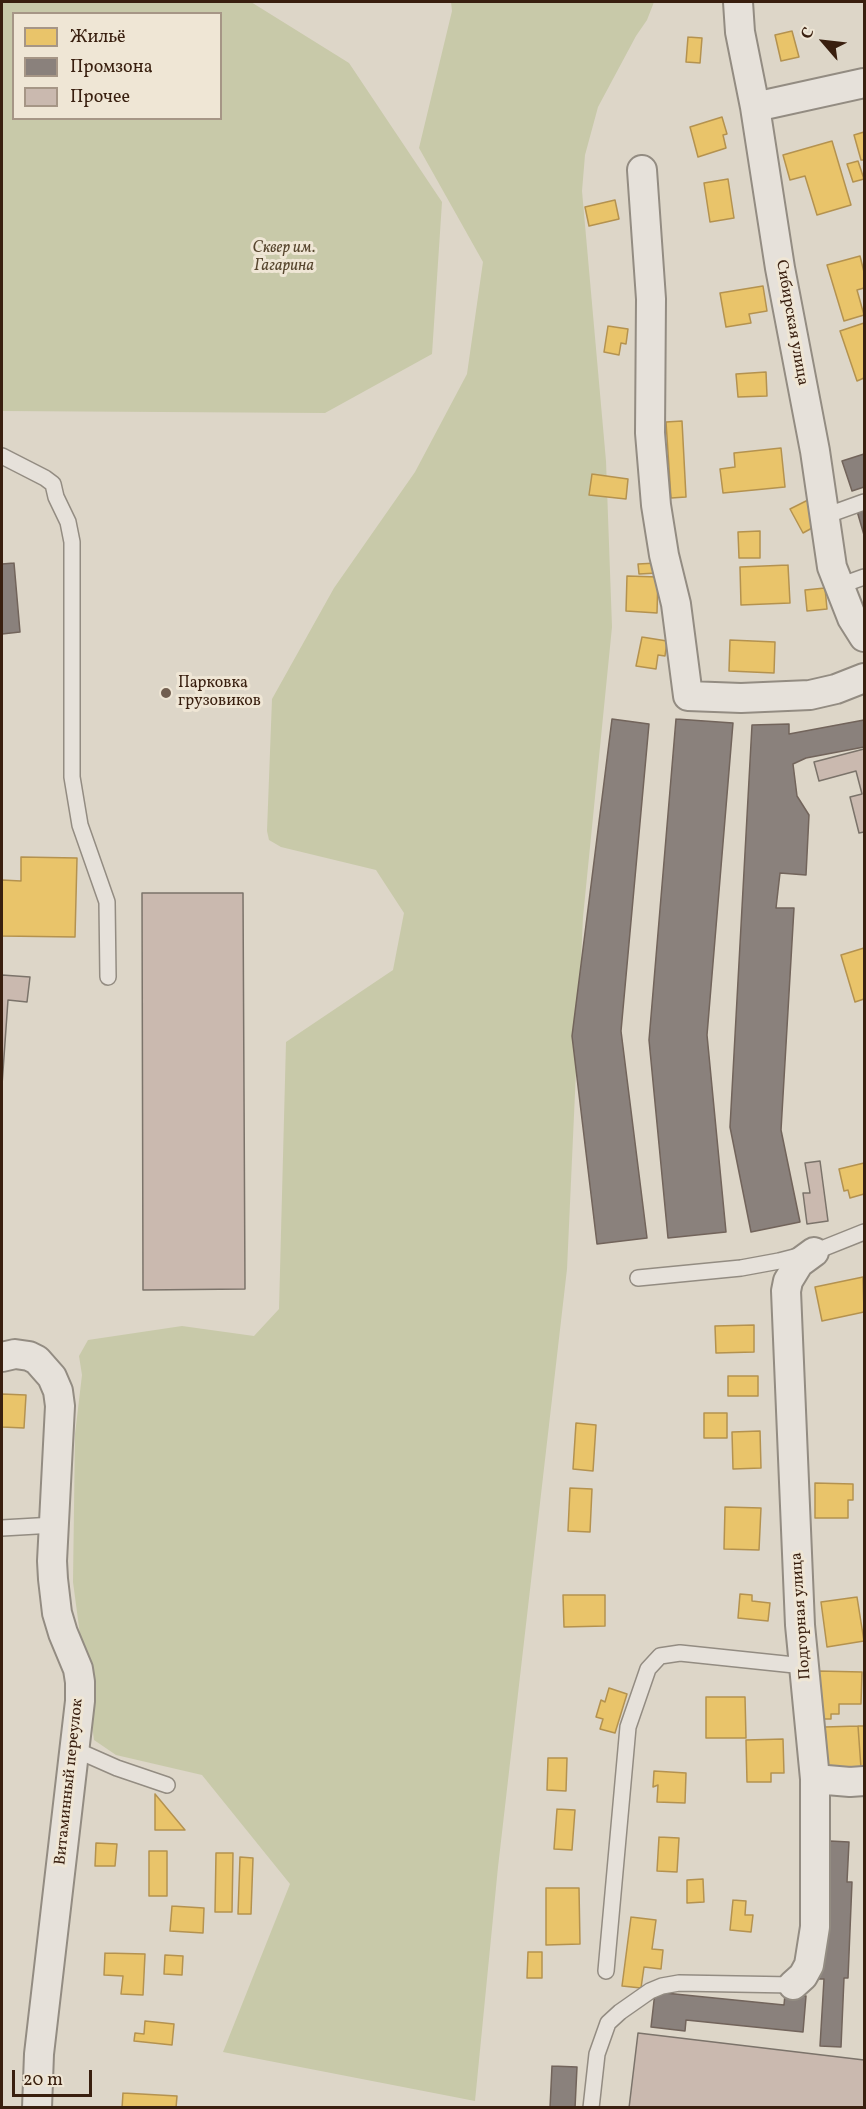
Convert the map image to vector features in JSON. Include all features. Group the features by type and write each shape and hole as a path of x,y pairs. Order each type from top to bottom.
{"street":[{"name":"Сибирская улица","path":"738,2 740,32 755,107 780,268 815,451 832,567 852,582 852,618 864,637"},
{"path":"755,107 864,83"},
{"path":"642,170 651,299 650,433 656,505 664,555 676,604 688,696 741,698 810,695 836,689 864,678"},
{"name":"Подгорная улица","path":"793,1985 803,1976 809,1965 815,1927 815,1779 800,1625 786,1291 792,1272 799,1263 814,1252"},
{"name":"Витаминный переулок","path":"2,1357 15,1354 37,1360 52,1377 58,1391 60,1406 52,1561 57,1613 78,1669 80,1682 39,2054 37,2108"},
{"path":"815,1779 864,1781"}],"lane":[{"path":"2,456 53,484 56,497 68,522 72,542 72,777 80,825 107,902 108,977"},
{"path":"825,516 864,502"},
{"path":"638,1278 741,1268 779,1261 814,1252 864,1232"},
{"path":"2,1528 54,1525"},
{"path":"606,1971 628,1727 648,1669 660,1656 680,1653 804,1666"},
{"path":"74,1749 117,1768 167,1785"},
{"path":"591,2108 597,2054 608,2023 650,1992 662,1986 679,1983 793,1985"}],"green space":[{"name":"Сквер им. Гагарина","path":"2,2 251,2 349,63 442,202 432,354 325,413 2,411"},
{"path":"451,2 654,2 647,20 598,107 585,155 582,191 606,461 612,627 583,917 567,1269 498,1867 475,2101 223,2052 290,1884 202,1775 116,1755 94,1740 73,1582 75,1434 82,1375 79,1356 88,1340 182,1326 254,1336 279,1309 286,1042 393,970 404,913 376,870 281,847 269,840 267,831 272,699 334,588 415,472 467,374 483,262 419,148 452,11"}],"building: Жильё":[{"path":"792,31 799,57 781,61 775,35"},
{"path":"688,37 702,38 700,63 686,62"},
{"path":"722,117 727,134 723,135 726,148 698,157 690,127"},
{"path":"864,132 864,160 861,160 854,135"},
{"path":"832,141 851,205 817,215 805,176 790,180 783,155"},
{"path":"858,161 864,179 853,182 847,164"},
{"path":"728,179 734,218 710,222 704,183"},
{"path":"615,200 619,219 589,226 585,207"},
{"path":"860,256 864,272 864,288 857,290 864,315 844,321 827,265"},
{"path":"763,286 767,311 749,314 751,323 726,327 720,293"},
{"path":"864,323 864,378 857,381 840,331"},
{"path":"608,326 628,329 626,344 621,343 619,355 604,352"},
{"path":"766,372 767,396 738,397 736,374"},
{"path":"682,421 686,497 671,498 666,422"},
{"path":"781,448 785,487 723,493 720,469 735,467 734,453"},
{"path":"592,474 628,479 626,499 589,495"},
{"path":"810,499 823,522 803,533 790,509"},
{"path":"760,531 760,558 739,558 738,532"},
{"path":"657,563 657,573 639,574 638,564"},
{"path":"788,565 790,603 741,605 740,567"},
{"path":"627,576 658,577 657,613 626,611"},
{"path":"825,588 827,609 807,611 805,590"},
{"path":"642,637 667,641 665,656 658,655 656,669 636,666"},
{"path":"730,640 775,642 774,673 729,671"},
{"path":"21,857 77,858 75,937 2,936 2,880 21,881"},
{"path":"864,948 864,999 855,1002 841,955"},
{"path":"864,1163 864,1194 850,1198 848,1190 844,1191 839,1169"},
{"path":"863,1277 864,1312 822,1321 815,1287"},
{"path":"754,1325 754,1352 716,1353 715,1326"},
{"path":"728,1376 758,1376 758,1396 728,1396"},
{"path":"2,1394 26,1395 24,1428 2,1427"},
{"path":"704,1413 727,1413 727,1438 704,1438"},
{"path":"576,1423 596,1425 593,1471 573,1469"},
{"path":"760,1431 761,1468 733,1469 732,1432"},
{"path":"815,1483 853,1484 853,1500 848,1500 848,1518 815,1518"},
{"path":"570,1488 592,1489 590,1532 568,1531"},
{"path":"725,1507 761,1508 759,1550 724,1549"},
{"path":"740,1594 752,1595 752,1601 770,1603 768,1621 738,1618"},
{"path":"563,1595 605,1595 605,1626 564,1627"},
{"path":"857,1597 864,1641 827,1647 821,1602"},
{"path":"818,1671 862,1672 861,1704 839,1704 839,1714 831,1714 831,1719 818,1719"},
{"path":"609,1688 627,1694 615,1733 600,1729 603,1719 596,1717 601,1700 605,1702"},
{"path":"706,1697 745,1697 746,1738 706,1738"},
{"path":"858,1726 861,1768 828,1771 825,1727"},
{"path":"858,1726 864,1726 864,1768 861,1768"},
{"path":"783,1739 784,1773 771,1773 771,1782 747,1782 746,1740"},
{"path":"548,1758 567,1758 566,1791 547,1790"},
{"path":"654,1771 686,1773 685,1803 657,1802 658,1785 653,1787"},
{"path":"155,1794 185,1830 155,1830"},
{"path":"557,1809 575,1810 572,1850 554,1849"},
{"path":"659,1837 679,1838 677,1872 657,1871"},
{"path":"96,1843 117,1844 115,1866 95,1866"},
{"path":"149,1851 167,1851 167,1896 149,1896"},
{"path":"216,1853 233,1853 232,1912 215,1912"},
{"path":"240,1857 253,1858 251,1914 238,1914"},
{"path":"703,1879 704,1902 687,1903 687,1880"},
{"path":"546,1888 579,1888 580,1944 546,1945"},
{"path":"733,1900 746,1901 745,1915 753,1915 751,1932 730,1930"},
{"path":"172,1906 204,1908 203,1933 170,1931"},
{"path":"631,1917 656,1920 652,1949 663,1950 661,1969 644,1967 641,1988 622,1986"},
{"path":"528,1952 542,1952 542,1978 527,1978"},
{"path":"105,1953 145,1954 143,1995 121,1994 123,1976 104,1975"},
{"path":"165,1955 183,1956 182,1975 164,1974"},
{"path":"145,2021 174,2024 172,2045 134,2041 135,2033 144,2034"},
{"path":"123,2093 177,2096 176,2108 122,2108"}],"building: Промзона":[{"path":"864,454 864,487 852,491 842,461"},
{"path":"864,509 864,535 857,511"},
{"path":"14,563 20,632 2,634 2,564"},
{"path":"612,719 649,724 621,1031 647,1238 597,1244 572,1036"},
{"path":"676,719 733,723 707,1035 726,1232 668,1238 649,1040"},
{"path":"864,720 864,747 806,758 793,764 797,796 809,815 806,875 780,873 776,908 794,908 781,1130 800,1222 751,1232 730,1127 752,725 789,724 789,734"},
{"path":"830,1841 849,1842 847,1882 852,1882 848,1978 844,1978 841,2047 820,2046 824,1979 819,1979 822,1913 826,1913"},
{"path":"655,1992 784,2005 785,1994 806,1996 803,2032 686,2020 685,2031 651,2027"},
{"path":"552,2066 577,2067 575,2108 550,2108"}],"building: Прочее":[{"path":"864,749 864,832 859,833 850,797 862,794 856,771 819,781 814,762"},
{"path":"142,893 243,893 245,1289 143,1290"},
{"path":"2,975 30,977 27,1002 8,1000 2,1085"},
{"path":"820,1161 828,1221 807,1224 803,1193 810,1193 805,1163"},
{"path":"638,2033 864,2060 864,2108 629,2108"}],"place":[{"name":"Парковка грузовиков","path":"166,693"}]}
